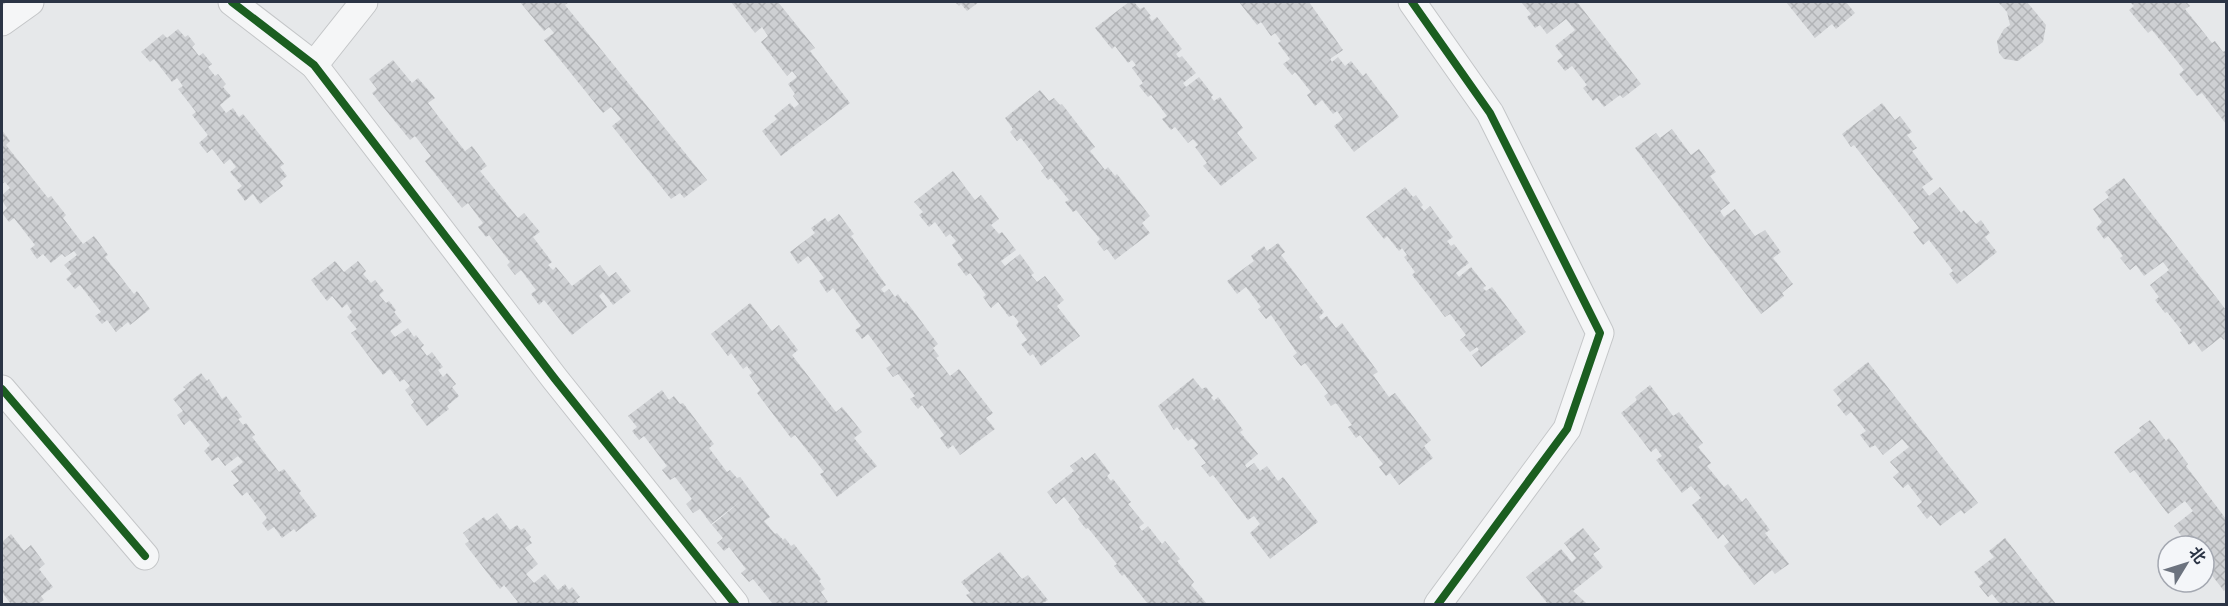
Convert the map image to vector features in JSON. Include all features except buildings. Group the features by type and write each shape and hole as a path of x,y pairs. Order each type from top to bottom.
{"street":[{"path":"2,22 30,2"},
{"path":"232,2 314,65 555,379 735,604"},
{"path":"314,65 364,2"},
{"path":"1412,2 1490,113 1600,333 1567,429 1438,604"},
{"path":"2,389 145,556"}],"cycle path":[{"path":"232,2 314,65 555,379 735,604"},
{"path":"1412,2 1490,113 1600,333 1567,429 1438,604"},
{"path":"2,389 145,556"}]}
